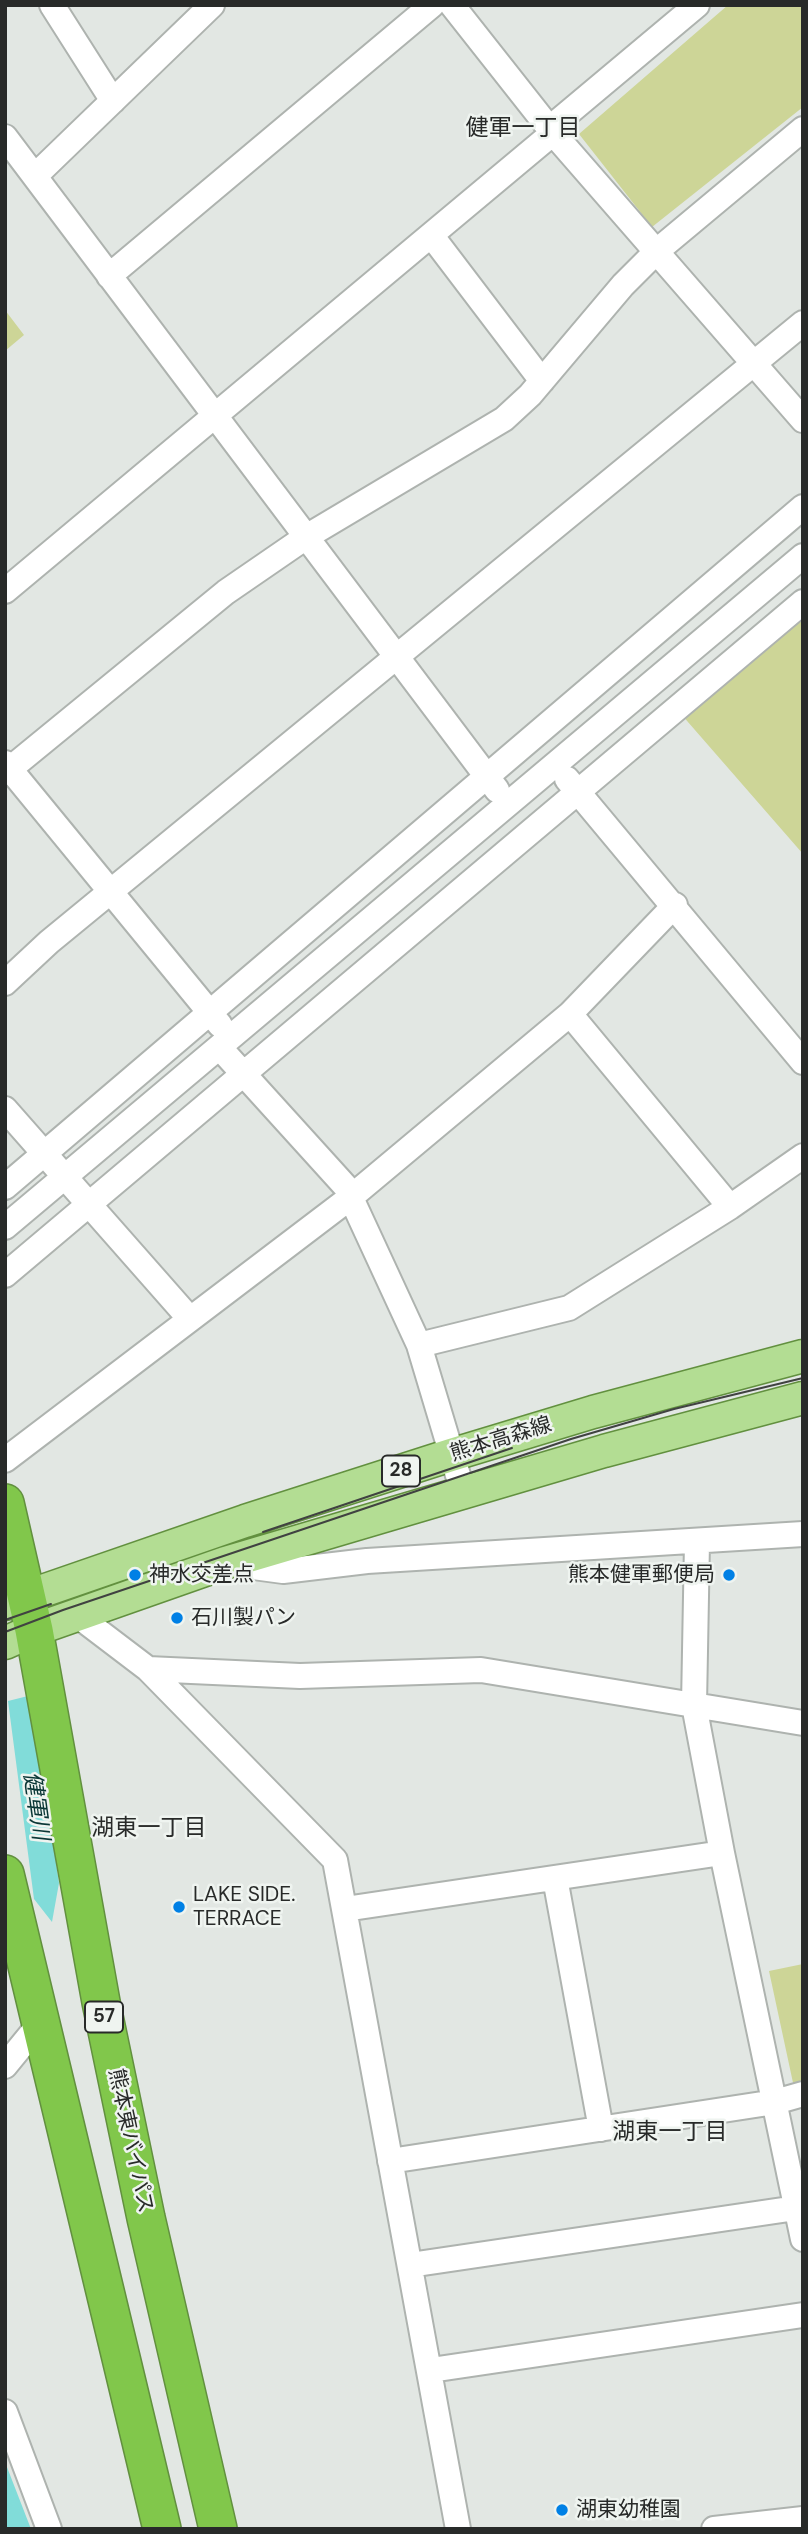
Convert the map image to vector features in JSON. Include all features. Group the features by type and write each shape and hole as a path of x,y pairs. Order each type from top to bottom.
{"highway":[{"name":"熊本東バイパス","path":"5,1503 18,1618 146,2218 218,2529"},
{"path":"5,1874 163,2529"}],"main road":[{"name":"熊本高森線","path":"18,1618 245,1521 593,1412 803,1356"},
{"name":"熊本高森線","path":"18,1618 78,1615 225,1563 463,1492 803,1398"}],"street":[{"path":"52,5 113,101"},
{"path":"35,176 212,5"},
{"path":"109,276 432,5"},
{"path":"452,5 551,131 658,250 803,420"},
{"path":"5,591 431,235 697,5"},
{"path":"463,1492 419,1345 346,1186 244,1074 211,1013 7,768 226,592 306,537 504,419 542,381 623,285 658,250 803,129"},
{"path":"5,137 508,805"},
{"path":"431,235 542,381"},
{"path":"5,983 110,892 756,365 803,323"},
{"path":"5,1187 803,507"},
{"path":"5,1227 226,1044 803,556"},
{"path":"5,1275 803,602"},
{"path":"555,766 675,905 803,1062"},
{"path":"5,1460 351,1197 570,1014 675,905"},
{"path":"570,1014 730,1207"},
{"path":"5,1109 190,1319"},
{"path":"419,1345 569,1308 730,1207 803,1156"},
{"path":"225,1563 283,1571 524,1550 803,1534"},
{"path":"697,1542 694,1705 722,1853 803,2239"},
{"path":"78,1615 148,1669 335,1860 458,2529"},
{"path":"148,1669 300,1676 481,1670 803,1723"},
{"path":"345,1909 722,1853"},
{"path":"555,1878 601,2129"},
{"path":"5,2066 41,2022"},
{"path":"390,2161 775,2102 803,2094"},
{"path":"410,2265 796,2208"},
{"path":"431,2371 803,2315"},
{"path":"5,2412 49,2529"},
{"path":"714,2529 803,2519"}],"green space":[{"path":"728,5 803,5 803,107 652,227 579,134"},
{"path":"5,310 24,335 5,351"},
{"path":"803,616 803,854 681,714"},
{"path":"803,1964 803,2105 798,2106 769,1971"}],"water":[{"name":"健軍川","path":"32,1695 59,1883 52,1922 34,1899 8,1701"},
{"path":"5,2462 31,2529 5,2529"}],"tram line":[{"path":"5,1632 63,1610 571,1439 674,1409 803,1378"},
{"path":"263,1532 512,1448"},
{"path":"5,1620 51,1604"}],"place":[{"name":"神水交差点","path":"135,1575"},
{"name":"熊本健軍郵便局","path":"729,1575"},
{"name":"石川製パン","path":"177,1618"},
{"name":"LAKE SIDE. TERRACE","path":"179,1907"},
{"name":"湖東幼稚園","path":"562,2510"}],"district":[{"name":"健軍一丁目","path":"523,129"},
{"name":"湖東一丁目","path":"149,1829"},
{"name":"湖東一丁目","path":"670,2133"}]}
